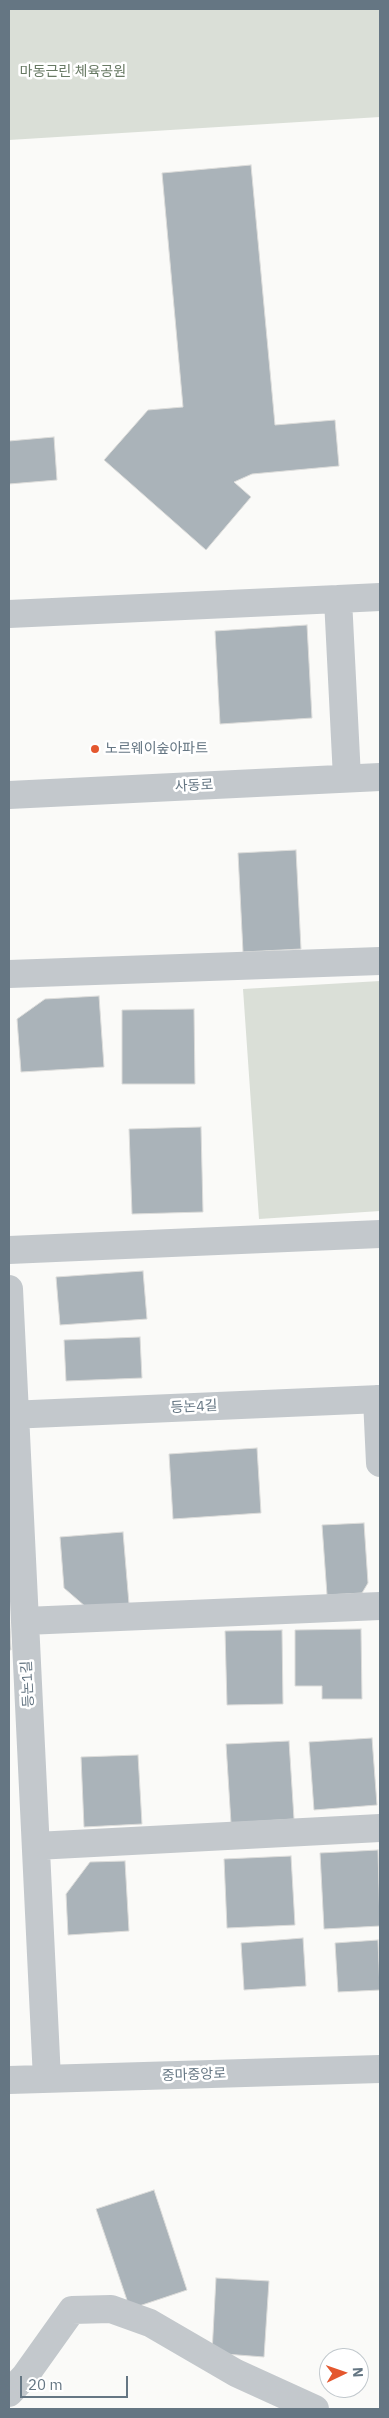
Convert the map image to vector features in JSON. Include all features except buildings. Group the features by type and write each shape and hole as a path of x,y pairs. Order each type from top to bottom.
{"street":[{"path":"9,614 380,597"},
{"path":"338,599 347,778"},
{"name":"사동로","path":"9,795 380,777"},
{"path":"9,974 380,961"},
{"path":"9,1250 380,1234"},
{"name":"등논1길","path":"9,1289 12,1415 25,1621 47,2079"},
{"path":"378,1399 380,1463"},
{"name":"등논4길","path":"12,1415 378,1399"},
{"path":"25,1621 380,1606"},
{"path":"36,1846 380,1828"},
{"name":"중마중앙로","path":"9,2080 380,2069"},
{"path":"9,2393 25,2376 72,2310 110,2309 150,2323 236,2373 315,2409"}],"green space":[{"name":"마동근린 체육공원","path":"9,9 380,9 380,117 9,140"},
{"path":"380,981 380,1211 259,1219 243,989"}],"place":[{"name":"노르웨이숲아파트","path":"95,749"}]}
